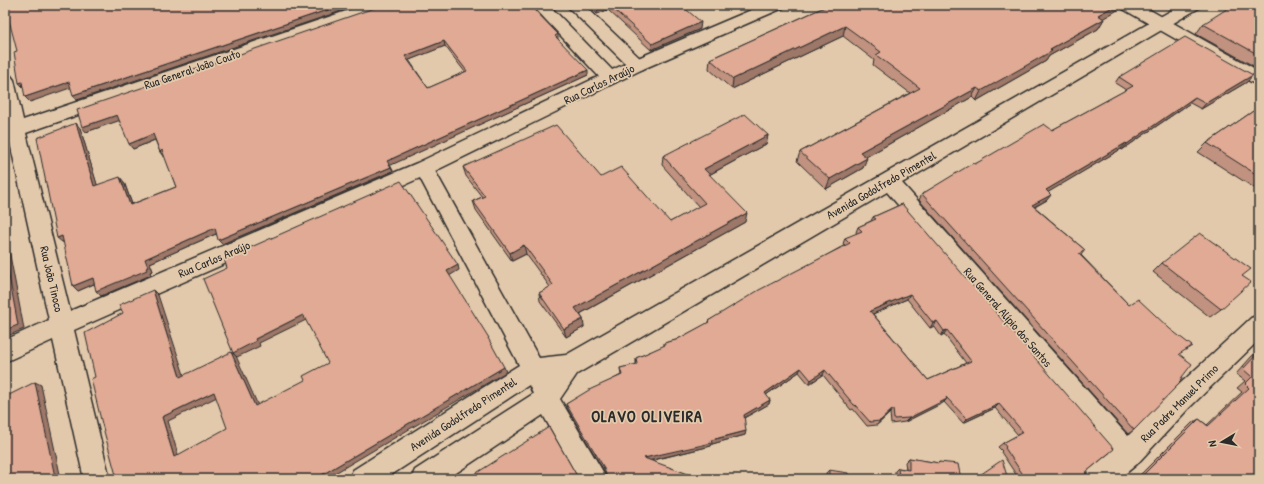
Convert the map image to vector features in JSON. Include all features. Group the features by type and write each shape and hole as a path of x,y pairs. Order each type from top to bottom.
{"street":[{"name":"Rua General João Couto","path":"11,131 380,5"},
{"path":"540,5 610,78"},
{"path":"574,5 637,65"},
{"name":"Rua Carlos Araújo","path":"5,351 424,168 637,65 777,5"},
{"path":"1129,5 1259,79"},
{"name":"Avenida Godolfredo Pimentel","path":"362,479 540,383 888,180 1193,5"},
{"name":"Rua João Tinoco","path":"5,80 11,131 62,325 97,479"},
{"path":"424,168 540,383 554,412 593,479"},
{"name":"Rua General Alípio dos Santos","path":"888,180 1128,455"},
{"name":"Rua Padre Manuel Primo","path":"1098,479 1128,455 1179,401 1259,325"},
{"name":"Avenida Godolfredo Pimentel","path":"424,479 540,383"}],"building":[{"path":"5,5 342,5 73,95 69,82 25,97 22,82 19,83 14,52 17,51"},
{"path":"383,5 391,5 393,8 401,5 530,5 558,34 555,36 588,70 387,161 391,167 218,240 215,228 145,259 148,267 146,268 147,270 96,291 93,278 73,286 62,236 57,238 37,138 76,123 94,186 120,177 130,205 176,187 162,150 160,152 153,134 129,144 117,115 82,127 77,110","holes":["444,41 467,71 428,88 405,56"]},
{"path":"594,5 603,5 597,8"},
{"path":"609,5 681,5 701,22 652,44"},
{"path":"829,5 1116,5 1098,15 1104,19 1050,49 1052,51 981,91 977,88 860,152 867,158 830,179 800,152 920,88 876,55 881,52 845,26 733,79 710,59"},
{"path":"1233,5 1259,5 1259,55 1203,24"},
{"path":"1185,37 1253,75 1206,103 1195,97 1127,144 1126,143 1046,190 1051,195 1032,205 1085,250 1079,254 1129,305 1138,299 1170,329 1192,346 1179,354 1192,364 1182,377 1179,384 1134,430 922,194 973,163 975,164 1044,124 1052,130 1133,86 1119,77"},
{"path":"1259,107 1259,176 1207,143"},
{"path":"745,114 768,135 704,169 747,213 575,308 583,319 564,329 539,293 553,285 524,245 510,253 473,201 485,196 463,167 556,125 601,177 621,167 670,222 705,203 663,156"},
{"path":"401,181 458,265 447,271 489,338 504,367 315,479 117,479 91,379 95,377 85,333 123,313 119,305 153,290 180,377 231,352 255,406 305,380 303,376 328,363 303,315 255,339 256,341 233,353 203,279 227,268 224,259","holes":["214,392 227,428 174,457 162,417"]},
{"path":"902,204 1114,449 1085,473 1090,479 1026,479 1003,443 1023,432 999,404 967,419 946,397 947,399 909,418 894,419 893,409 880,421 870,422 825,370 811,380 801,368 765,393 770,400 744,415 746,431 711,440 712,443 644,458 702,479 467,479 549,427 577,476 607,477 603,466 566,404 589,390 622,375 620,368 637,364 636,358 665,345 664,343 676,340 709,322 708,321 759,290 850,243 845,238 862,231 858,227 876,219 873,217","holes":["910,294 933,323 937,321 944,331 947,330 971,361 928,380 870,311"]},
{"path":"1200,233 1251,269 1242,276 1251,282 1221,309 1162,263"},
{"path":"5,254 18,325 5,330"},
{"path":"1259,352 1259,479 1139,479 1199,419 1208,426 1249,388 1245,384 1252,377 1243,369"},
{"path":"35,382 55,477 51,479 5,479 5,397"},
{"path":"909,458 939,463 958,464 961,479 899,479 898,468 909,470"},
{"path":"1002,460 1008,479 974,479"},
{"path":"829,470 848,473 848,479 829,479"},
{"path":"767,475 788,479 767,479"}],"district":[{"name":"OLAVO OLIVEIRA","path":"647,416"}]}
